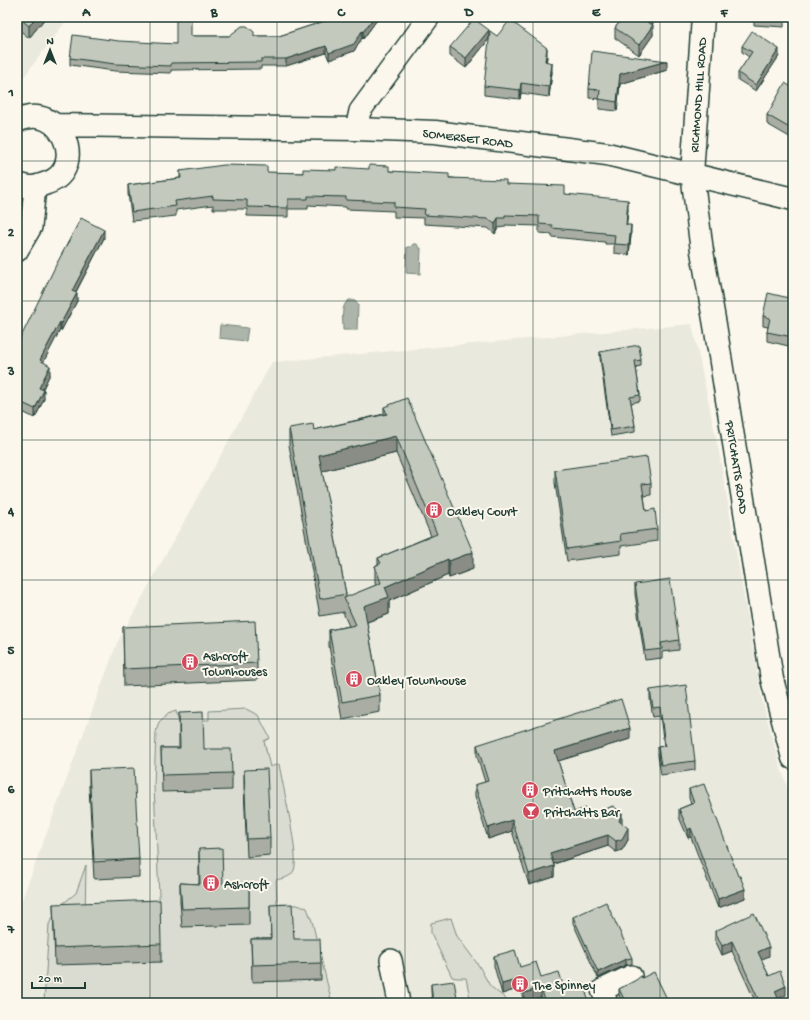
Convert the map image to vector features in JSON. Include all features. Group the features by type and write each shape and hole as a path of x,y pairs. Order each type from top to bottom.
{"street":[{"path":"356,129 360,111 429,17"},
{"name":"RICHMOND HILL ROAD","path":"692,174 703,17"},
{"path":"17,104 26,119 44,119 55,125 64,136 68,151 66,163 60,174 53,181 26,186 31,227 17,251"},
{"name":"SOMERSET ROAD","path":"55,125 356,129 435,132 607,154 793,199"},
{"name":"SOMERSET ROAD","path":"68,151 96,134 138,125"},
{"name":"PRITCHATTS ROAD","path":"692,174 702,251 772,679 793,758"},
{"path":"391,960 399,1003"},
{"path":"607,1003 602,990 632,976"}],"shaded area":[{"path":"17,17 69,17 17,86"},
{"path":"413,244 417,244 419,248 421,248 420,274 406,273 407,247 411,247"},
{"path":"349,300 355,301 358,305 357,330 343,330 343,309 346,302"},
{"path":"692,324 719,452 762,700 780,765 793,803 793,1003 17,1003 17,913 117,643 272,362"},
{"path":"220,325 248,328 246,341 219,338"},
{"path":"246,709 258,715 270,738 264,741 270,767 279,764 293,836 295,851 294,870 291,875 276,880 277,904 297,905 307,908 312,921 331,999 180,1003 44,1003 49,924 60,906 76,893 86,865 85,918 160,917 154,786 156,732 159,722 168,714 176,711 178,719 209,720 209,711"},
{"path":"451,918 457,936 479,966 490,986 511,1003 471,1003 466,978 452,977 431,933 431,923"}],"building":[{"path":"18,17 36,17 29,26"},
{"path":"337,17 374,17 363,32 362,31 354,44 329,53 326,46 286,59 261,59 261,62 171,63 171,66 115,64 70,58 73,35 119,41 176,44 176,18 191,18 191,36 229,36 242,26 247,26 254,32 254,36 279,36"},
{"path":"623,17 651,17 647,22 653,25 639,45 615,28"},
{"path":"474,19 489,30 466,58 450,47"},
{"path":"510,20 547,48 545,61 552,63 549,87 521,83 520,90 484,86 490,31 497,36"},
{"path":"752,31 779,49 756,85 738,73 752,52 742,46"},
{"path":"592,51 667,61 620,74 617,102 599,99 600,90 589,89"},
{"path":"785,83 793,88 793,130 767,115"},
{"path":"224,165 267,166 267,172 303,173 303,169 336,170 336,167 369,169 369,165 389,166 389,171 449,174 449,178 506,180 506,184 565,186 565,194 628,200 626,225 631,225 629,245 614,244 615,235 552,228 552,225 539,224 539,216 505,215 505,218 498,218 495,224 488,219 424,215 425,209 394,207 394,202 346,200 346,197 308,196 308,199 288,199 288,208 247,207 247,200 213,199 213,196 175,201 176,206 132,212 128,185 181,178 180,171"},
{"path":"81,218 104,230 72,291 77,293 40,360 50,366 39,388 44,390 35,409 18,401 17,404 17,345"},
{"path":"768,293 793,299 793,337 767,332 770,318 763,316"},
{"path":"639,345 641,360 635,361 640,395 630,397 635,426 611,430 600,352"},
{"path":"407,398 473,552 449,561 448,559 385,587 389,597 364,606 380,695 342,702 329,630 356,625 344,598 381,583 375,566 381,563 378,558 437,534 396,436 319,455 346,594 320,599 289,428 313,424 314,430 387,414 384,407"},
{"path":"647,457 651,483 642,484 646,511 655,509 657,529 620,534 621,541 567,549 555,470"},
{"path":"793,504 793,520 789,519"},
{"path":"670,579 679,640 661,643 662,649 645,651 635,584"},
{"path":"255,621 257,663 124,669 123,627"},
{"path":"686,685 695,761 661,765 658,747 665,746 660,707 653,708 650,690"},
{"name":"Pritchatts House","path":"621,699 630,728 555,751 574,812 586,808 589,815 613,806 622,813 619,821 628,828 622,839 616,841 608,835 550,853 554,866 529,874 512,820 488,828 475,785 488,781 477,745"},
{"path":"203,712 204,749 231,749 232,773 162,775 161,748 180,748 179,713"},
{"path":"134,768 139,859 94,862 89,770"},
{"path":"267,769 270,838 247,839 244,770"},
{"path":"704,784 738,876 740,876 745,889 718,899 691,828 688,830 679,809 694,803 689,789"},
{"path":"222,848 223,884 249,883 249,907 182,909 180,883 200,884 199,849"},
{"path":"160,900 161,944 55,948 53,904"},
{"path":"606,902 632,958 626,959 598,972 573,917"},
{"path":"292,904 294,939 320,939 321,963 252,965 251,939 271,939 270,905"},
{"path":"754,913 769,947 758,952 769,976 780,971 786,986 775,991 778,998 768,1003 760,1003 732,941 722,946 715,931"},
{"path":"515,950 520,967 536,962 541,977 559,972 564,988 583,982 589,1003 565,1003 564,998 546,1003 541,988 524,993 520,979 502,984 494,956"},
{"path":"654,972 669,1003 626,1003 619,989 641,976 642,978"},
{"path":"454,981 458,1003 433,1003 431,984"}],"place":[{"name":"Oakley Court","path":"434,510"},
{"name":"Ashcroft Townhouses","path":"190,662"},
{"name":"Oakley Townhouse","path":"354,679"},
{"name":"Pritchatts House","path":"530,790"},
{"name":"Pritchatts Bar","path":"531,811"},
{"name":"Ashcroft","path":"211,883"},
{"name":"The Spinney","path":"520,984"}]}
